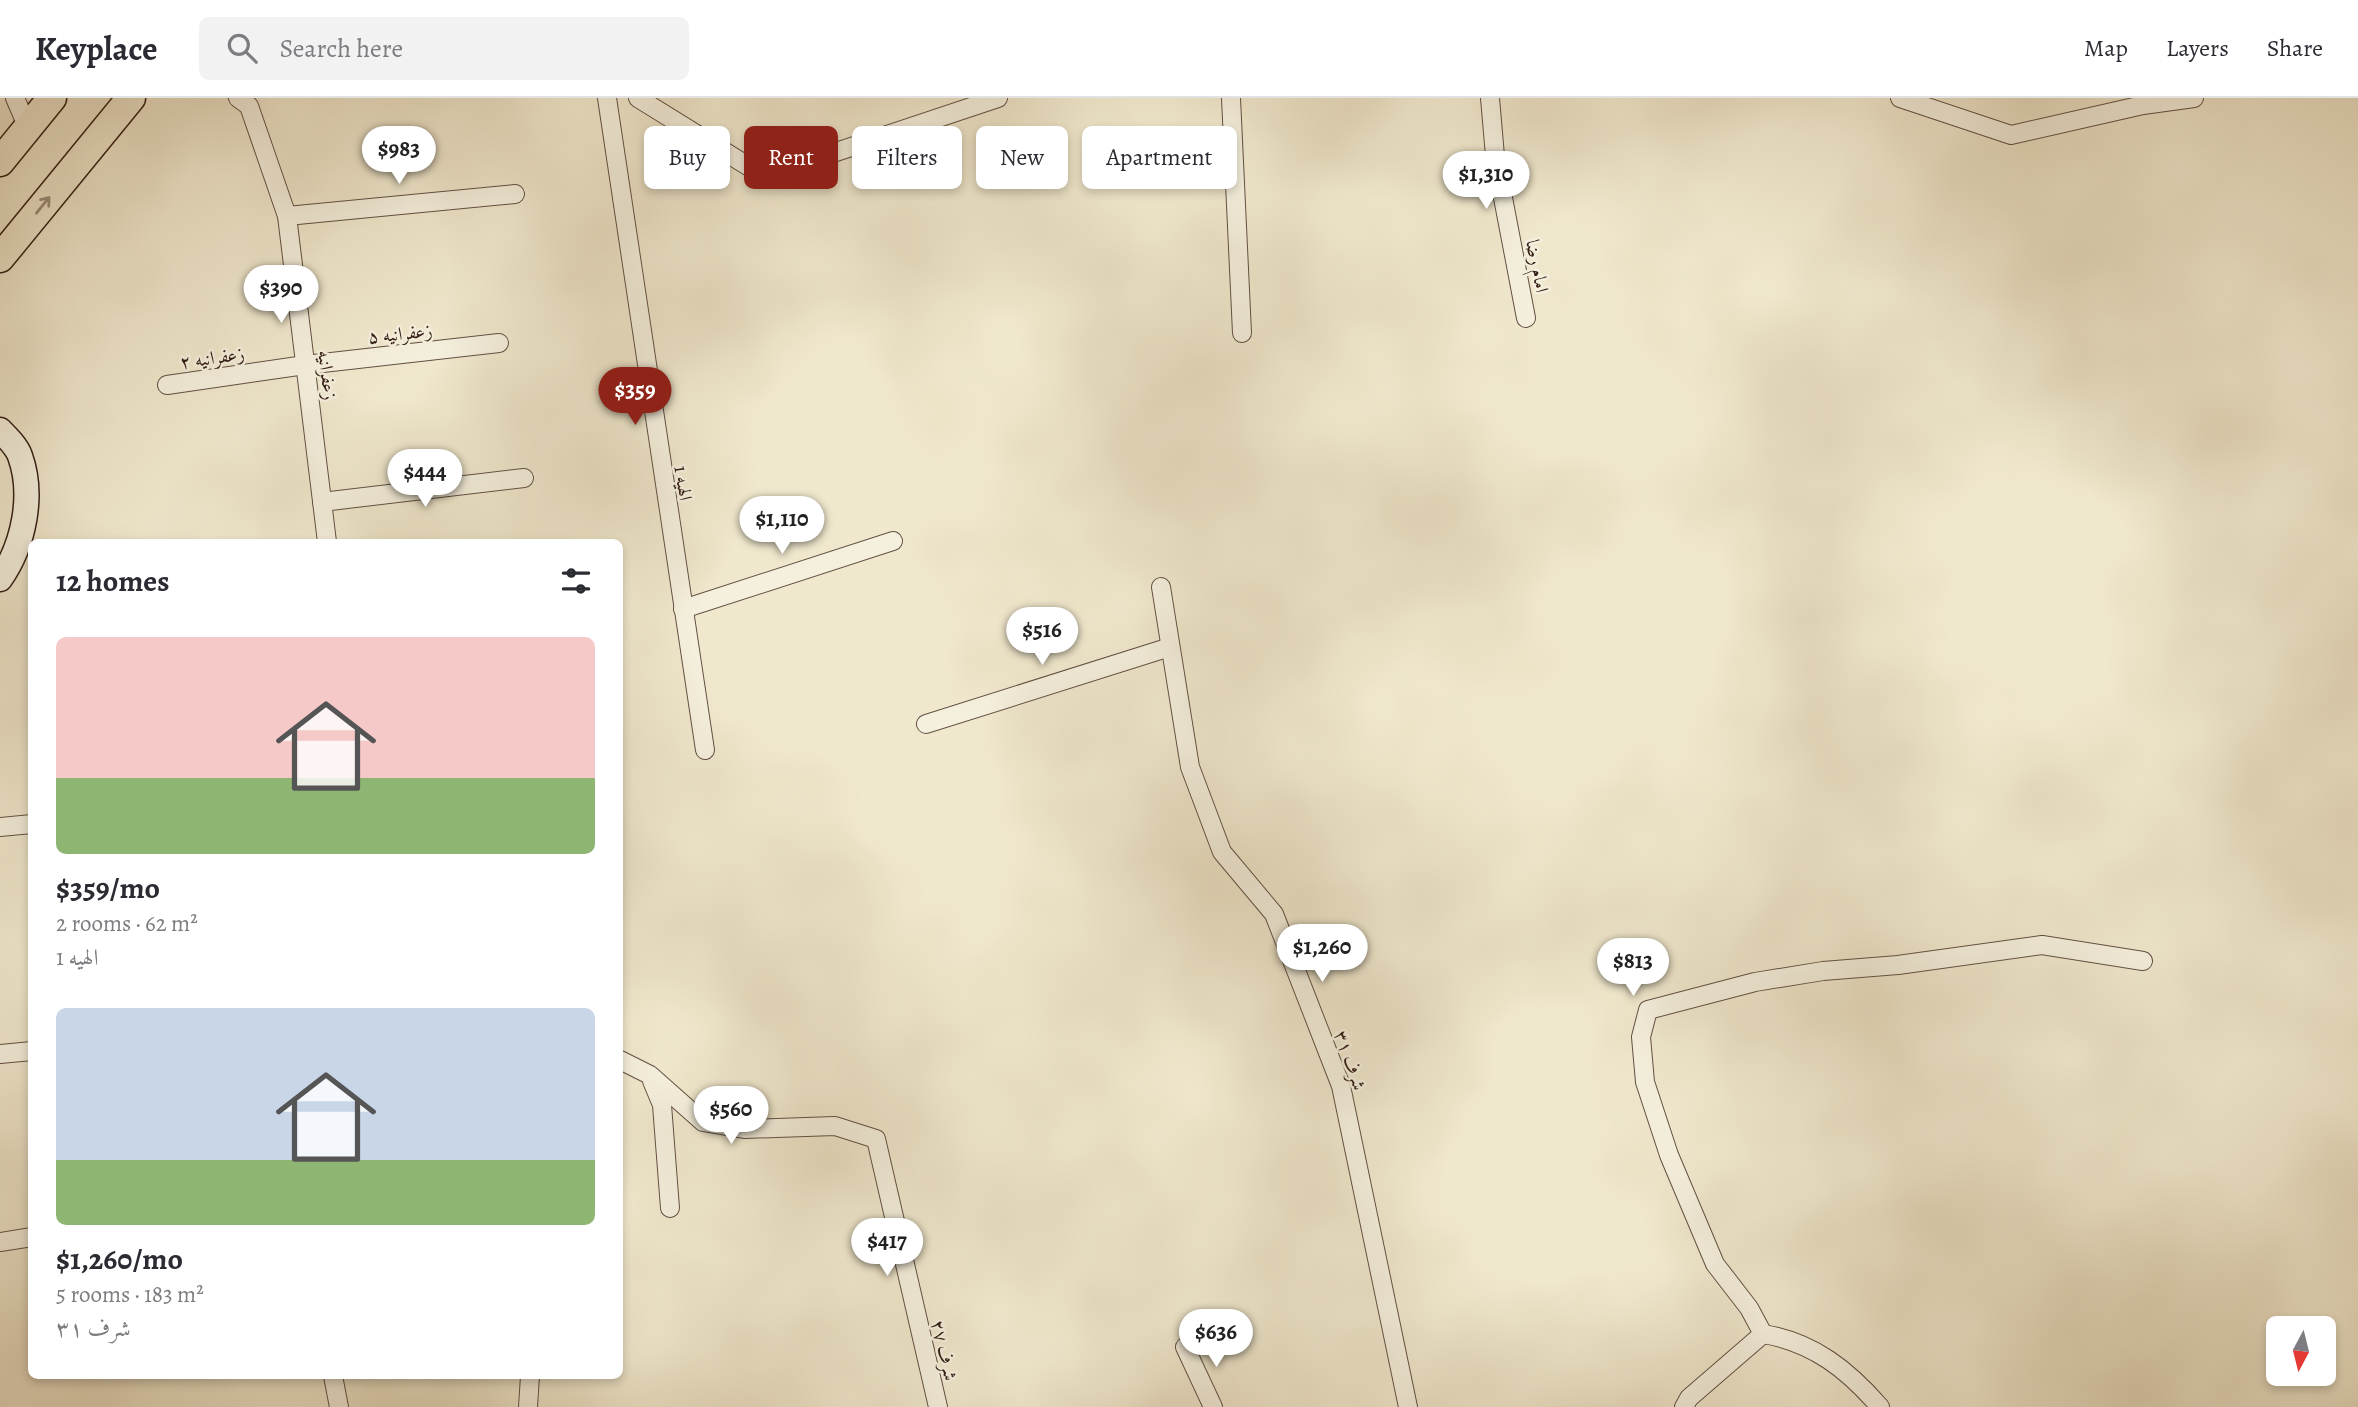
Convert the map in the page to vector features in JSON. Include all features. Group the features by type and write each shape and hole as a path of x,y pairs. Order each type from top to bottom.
{"highway":[{"path":"0,162 52,98"},
{"path":"0,258 131,98"}],"main road":[{"path":"0,430 20,453 29,491 21,534 0,579"}],"street":[{"path":"15,98 28,128"},
{"name":"زعفرانیه","path":"238,98 249,106 287,216 327,539"},
{"name":"الهیه 1","path":"607,98 705,750"},
{"path":"638,98 764,176 998,98"},
{"path":"1231,98 1242,333"},
{"name":"امام رضا","path":"1490,98 1495,156 1526,318"},
{"path":"1900,98 2011,135 2143,104 2194,98"},
{"path":"287,216 514,194"},
{"name":"زعفرانیه ۵","path":"305,365 499,343"},
{"name":"زعفرانیه ۲","path":"167,385 305,365"},
{"path":"322,502 524,478"},
{"path":"683,609 893,541"},
{"name":"شرف ۳۱","path":"1161,587 1190,767 1222,852 1275,914 1341,1086 1408,1407"},
{"path":"926,724 1171,647"},
{"path":"0,827 28,824"},
{"path":"1763,1334 1749,1308 1714,1264 1669,1155 1645,1082 1641,1037 1648,1010 1743,985 1810,973 1898,965 2042,945 2143,961"},
{"path":"0,1054 28,1051"},
{"path":"623,1062 650,1075 662,1105 670,1208"},
{"name":"شرف ۲۷","path":"650,1075 703,1122 744,1129 835,1126 876,1139 938,1407"},
{"path":"0,1242 28,1238"},
{"path":"1684,1407 1689,1398 1763,1334"},
{"path":"1763,1334 1793,1339 1842,1367 1880,1407"},
{"path":"1185,1347 1213,1407"},
{"path":"334,1379 339,1407"},
{"path":"528,1407 530,1379"}]}
